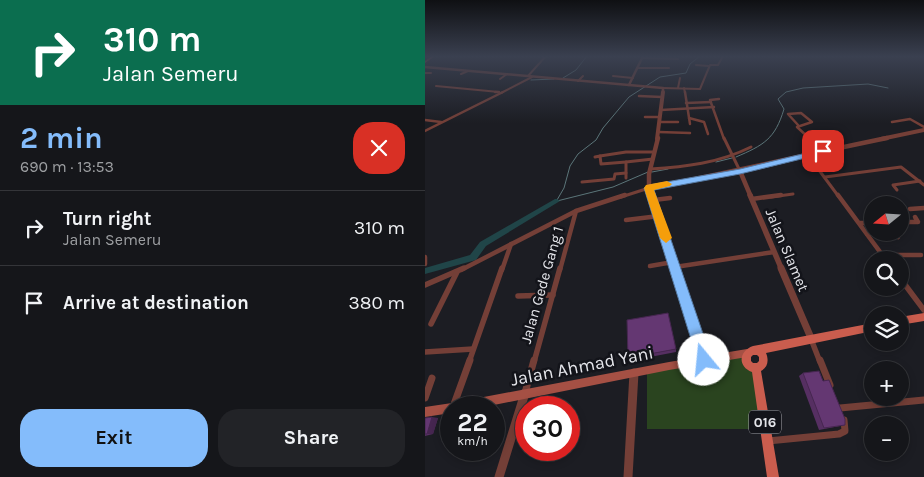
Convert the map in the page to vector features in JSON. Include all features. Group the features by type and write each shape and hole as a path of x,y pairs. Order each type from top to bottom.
{"main road":[{"path":"909,320 924,317"},
{"path":"752,352 864,328"},
{"name":"Jalan Ahmad Yani","path":"505,397 752,352"},
{"name":"016","path":"756,368 762,365 763,359 752,352 747,361 756,368 773,477"},
{"name":"Jalan Ahmad Yani","path":"425,412 440,410"}],"street":[{"path":"425,131 526,78"},
{"path":"553,78 641,87 700,88 704,78"},
{"path":"629,86 633,78"},
{"path":"679,88 680,78"},
{"path":"436,88 448,87 500,92"},
{"path":"452,91 457,88"},
{"path":"663,88 659,132 649,171 649,188 704,360"},
{"path":"684,88 691,124"},
{"path":"460,92 465,89"},
{"path":"468,92 473,90"},
{"path":"476,93 481,90"},
{"path":"485,94 490,91"},
{"path":"639,96 662,97"},
{"path":"686,103 711,102 710,100 719,98"},
{"path":"711,102 732,158 740,171"},
{"path":"661,110 714,107"},
{"path":"798,125 813,123 801,112 788,114 798,125 797,127 823,151"},
{"path":"645,117 678,122"},
{"path":"689,118 704,122 708,134"},
{"path":"892,122 910,119 924,128"},
{"path":"425,120 442,122"},
{"path":"425,125 432,121"},
{"path":"425,285 477,263 576,212 649,188 740,171 924,128"},
{"path":"659,132 690,133"},
{"path":"649,171 732,158 751,147"},
{"path":"595,156 626,152 654,152"},
{"path":"807,154 864,229"},
{"path":"600,156 601,164 653,159"},
{"path":"626,162 626,178"},
{"path":"825,177 902,167 922,181 924,186"},
{"name":"Jalan Slamet","path":"740,171 811,338"},
{"path":"582,182 614,178 615,174 626,173"},
{"path":"897,190 893,185 922,181"},
{"path":"752,199 793,194"},
{"path":"654,200 670,198"},
{"path":"913,205 917,209"},
{"path":"910,209 924,208"},
{"name":"Jalan Gede Gang 1","path":"525,393 576,212"},
{"path":"625,220 659,216"},
{"path":"909,222 918,222 915,217"},
{"path":"538,222 541,229"},
{"path":"456,396 511,244"},
{"path":"650,266 775,252"},
{"path":"909,256 921,255"},
{"path":"431,324 457,272"},
{"path":"909,290 924,310"},
{"path":"518,296 553,295"},
{"path":"811,338 833,391"},
{"path":"425,352 473,349"},
{"path":"628,477 634,373"},
{"path":"425,398 432,378"},
{"path":"499,477 525,393"},
{"path":"768,441 843,432 846,426 836,399"},
{"path":"840,408 924,400"}],"green space":[{"path":"740,354 751,366 766,429 647,429 647,370"}],"building":[{"path":"668,313 676,349 628,358 627,320"},
{"path":"819,371 823,381 829,380 845,419 845,425 824,428 803,373"},
{"path":"432,417 427,434 425,434 425,418"}],"waterway":[{"path":"557,200 564,188 570,166 578,154 596,140 603,128 629,97 658,78"},
{"path":"531,80 554,79"},
{"path":"736,157 754,149 772,134 781,119 784,109 778,99 786,92 803,88 868,84 888,88"},
{"path":"716,162 732,158"},
{"path":"652,172 668,169"},
{"path":"557,201 613,187 648,172"},
{"path":"425,271 473,258 483,244 557,201"}],"slow traffic":[{"path":"666,238 649,188 667,184"}],"route":[{"path":"704,360 649,188 740,171 823,151"}]}
